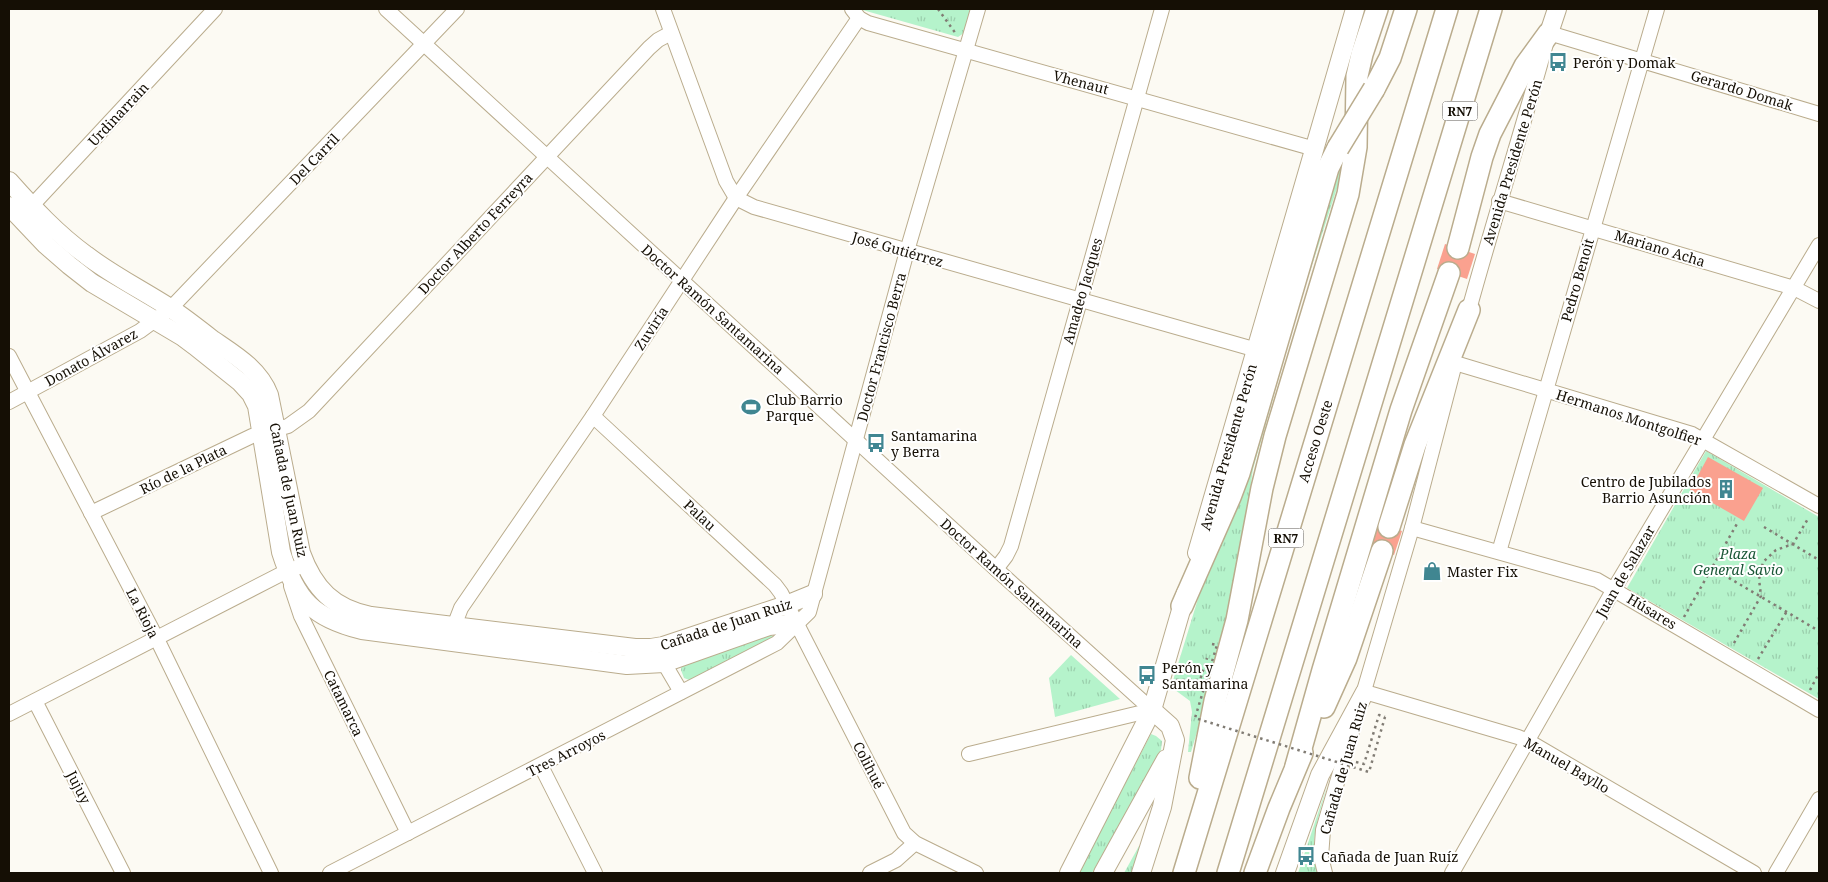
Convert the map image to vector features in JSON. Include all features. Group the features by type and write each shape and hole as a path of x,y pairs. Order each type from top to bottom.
{"highway":[{"path":"1183,873 1216,701 1237,620 1262,488 1275,436 1350,186 1356,147 1357,76 1362,54 1377,9"},
{"path":"1182,606 1236,481 1328,168 1390,58 1406,9"},
{"name":"Acceso Oeste","path":"1183,873 1447,9"},
{"name":"RN7","path":"1228,873 1491,9"},
{"path":"1458,248 1490,134 1525,66 1549,33"},
{"path":"1296,766 1401,410 1449,273"},
{"path":"1389,527 1414,445 1469,310"},
{"path":"1255,873 1296,766 1346,658 1382,551"}],"main road":[{"name":"Avenida Presidente Perón","path":"1069,873 1152,710 1355,9"},
{"name":"Avenida Presidente Perón","path":"1549,33 1557,9"},
{"name":"Cañada de Juan Ruiz","path":"9,181 20,210 57,255 92,283 195,346 240,382 251,394 269,431 305,565 316,584 329,598 343,608 356,613 451,633 627,665 664,663 768,626 796,623"},
{"name":"Cañada de Juan Ruiz","path":"20,210 112,274 170,309 242,360 265,383 269,395 269,431 281,552 297,592 308,605 334,622 362,630 451,633 651,648 663,646 786,605 813,594"},
{"path":"1285,873 1320,776 1365,692"},
{"path":"1141,873 1164,799 1175,740 1173,730 1152,710"},
{"path":"1103,873 1173,748"}],"street":[{"name":"Urdinarrain","path":"20,210 216,9"},
{"name":"Doctor Ramón Santamarina","path":"386,9 1152,710"},
{"name":"Del Carril","path":"170,309 457,9"},
{"path":"663,9 726,181 736,198"},
{"name":"Doctor Francisco Berra","path":"796,623 808,612 907,251 978,9"},
{"name":"Amadeo Jacques","path":"996,569 1011,546 1162,9"},
{"name":"Pedro Benoit","path":"1499,552 1657,9"},
{"name":"Vhenaut","path":"855,13 868,22 966,51 1315,149"},
{"name":"Zuviría","path":"451,633 462,608 593,416 855,13"},
{"name":"Doctor Alberto Ferreyra","path":"269,431 288,426 309,411 649,48 658,40 671,33"},
{"name":"Gerardo Domak","path":"1549,33 1819,114"},
{"name":"Avenida Presidente Perón","path":"1365,692 1412,528 1499,201 1524,124 1549,33"},
{"name":"José Gutiérrez","path":"736,198 754,207 1257,350"},
{"name":"Mariano Acha","path":"1499,201 1593,227 1794,288 1819,301"},
{"name":"Juan de Salazar","path":"1452,873 1614,589 1819,245"},
{"name":"Donato Álvarez","path":"9,402 140,331 170,309"},
{"name":"La Rioja","path":"9,356 157,639 271,873"},
{"name":"Hermanos Montgolfier","path":"1455,363 1692,434 1818,505"},
{"name":"Palau","path":"593,416 775,585 796,623"},
{"name":"Río de la Plata","path":"91,513 252,436 269,431"},
{"name":"Húsares","path":"1412,528 1597,580 1819,710"},
{"path":"9,714 287,571 305,565"},
{"name":"Catamarca","path":"287,571 301,616 408,833"},
{"name":"Tres Arroyos","path":"330,873 777,643 796,623"},
{"name":"Colihué","path":"796,623 904,833 915,843 976,873"},
{"path":"664,663 681,692"},
{"name":"Manuel Bayllo","path":"1365,692 1528,741 1754,873"},
{"name":"Cañada de Juan Ruiz","path":"1325,873 1321,857 1323,830 1365,692"},
{"name":"Jujuy","path":"36,701 123,873"},
{"path":"969,754 1152,710"},
{"path":"541,766 595,873"},
{"path":"1776,873 1819,799"},
{"path":"870,873 896,860 915,843"}],"path":[{"path":"938,9 966,51"},
{"path":"1727,656 1761,596 1759,579 1763,562 1776,550 1793,544 1818,505"},
{"path":"1679,627 1738,522"},
{"path":"1764,527 1818,559 1819,555"},
{"path":"1712,568 1819,631"},
{"path":"1752,670 1787,611"},
{"path":"1212,644 1217,645 1195,718 1369,772 1385,717 1378,715 1364,764 1345,759"},
{"path":"1162,677 1174,680 1200,680 1209,653"},
{"path":"1803,701 1819,674"}],"green space":[{"path":"859,9 971,9 964,33 958,37"},
{"path":"1347,139 1351,145 1301,299 1253,469 1239,566 1212,682 1191,752 1188,752 1192,712 1190,701 1171,687 1208,566"},
{"name":"Plaza General Savio","path":"1706,451 1819,517 1819,699 1627,588"},
{"path":"771,634 774,638 692,681 684,678 681,670 682,665"},
{"path":"1071,655 1120,699 1055,717 1049,678"},
{"path":"1151,734 1162,741 1161,750 1092,873 1078,873"},
{"path":"1327,786 1314,840 1315,862 1318,873 1298,873"},
{"path":"1139,846 1144,847 1135,873 1124,873"}],"building":[{"path":"1445,244 1475,254 1467,279 1437,269"},
{"name":"Centro de Jubilados Barrio Asunción","path":"1708,457 1763,488 1744,521 1690,490"},
{"path":"1379,523 1402,531 1394,555 1371,547"}],"place":[{"name":"Perón y Domak","path":"1558,62"},
{"name":"Club Barrio Parque","path":"751,407"},
{"name":"Santamarina y Berra","path":"876,443"},
{"name":"Centro de Jubilados Barrio Asunción","path":"1726,489"},
{"name":"Master Fix","path":"1432,571"},
{"name":"Perón y Santamarina","path":"1147,675"},
{"name":"Cañada de Juan Ruíz","path":"1306,856"}]}
